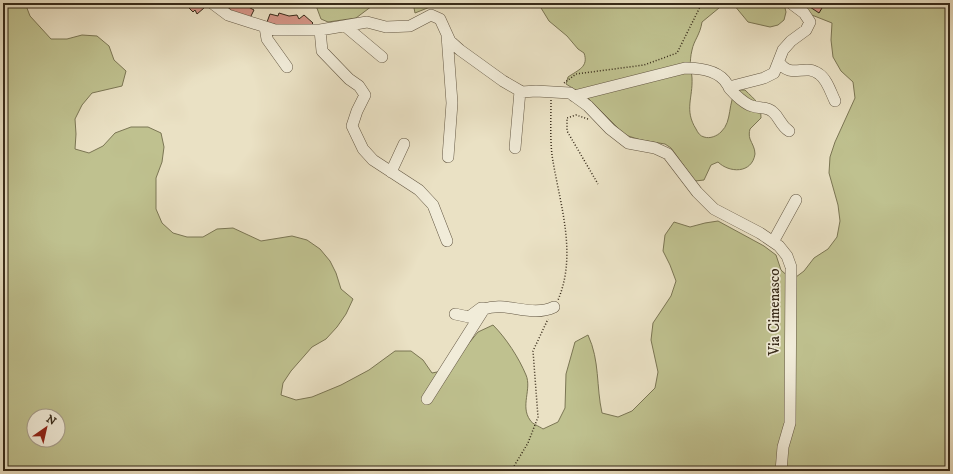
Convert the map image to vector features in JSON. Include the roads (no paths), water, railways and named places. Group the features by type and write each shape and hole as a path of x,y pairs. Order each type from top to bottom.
{"street":[{"name":"Via Cimenasco","path":"212,3 228,15 274,30 320,30 367,22 386,27 410,26 431,15 440,19 450,41 460,50 503,81 520,91 570,93 588,106 610,129 628,143 656,148 668,154 697,192 714,209 760,233 779,246 787,256 791,267 790,423 783,447 781,471"},
{"path":"729,87 764,78 774,73 783,50 791,41 806,30 810,22 804,13 792,4"},
{"path":"345,26 382,57"},
{"path":"265,27 267,39 287,67"},
{"path":"320,30 322,51 349,79 359,86 366,95 357,111 352,126 363,149 373,160 419,190 433,205 447,241"},
{"path":"447,35 452,103 448,156"},
{"path":"779,62 783,68 793,72 812,70 820,74 828,86 834,101"},
{"path":"574,96 685,68 697,68 713,72 727,83 741,99 753,106 766,108 774,112 781,124 789,131"},
{"path":"515,148 520,91"},
{"path":"391,172 404,144"},
{"path":"773,242 796,200"},
{"path":"427,399 484,309 493,306 532,312 546,311 554,307"},
{"path":"455,314 469,317 481,308 489,308"}]}
